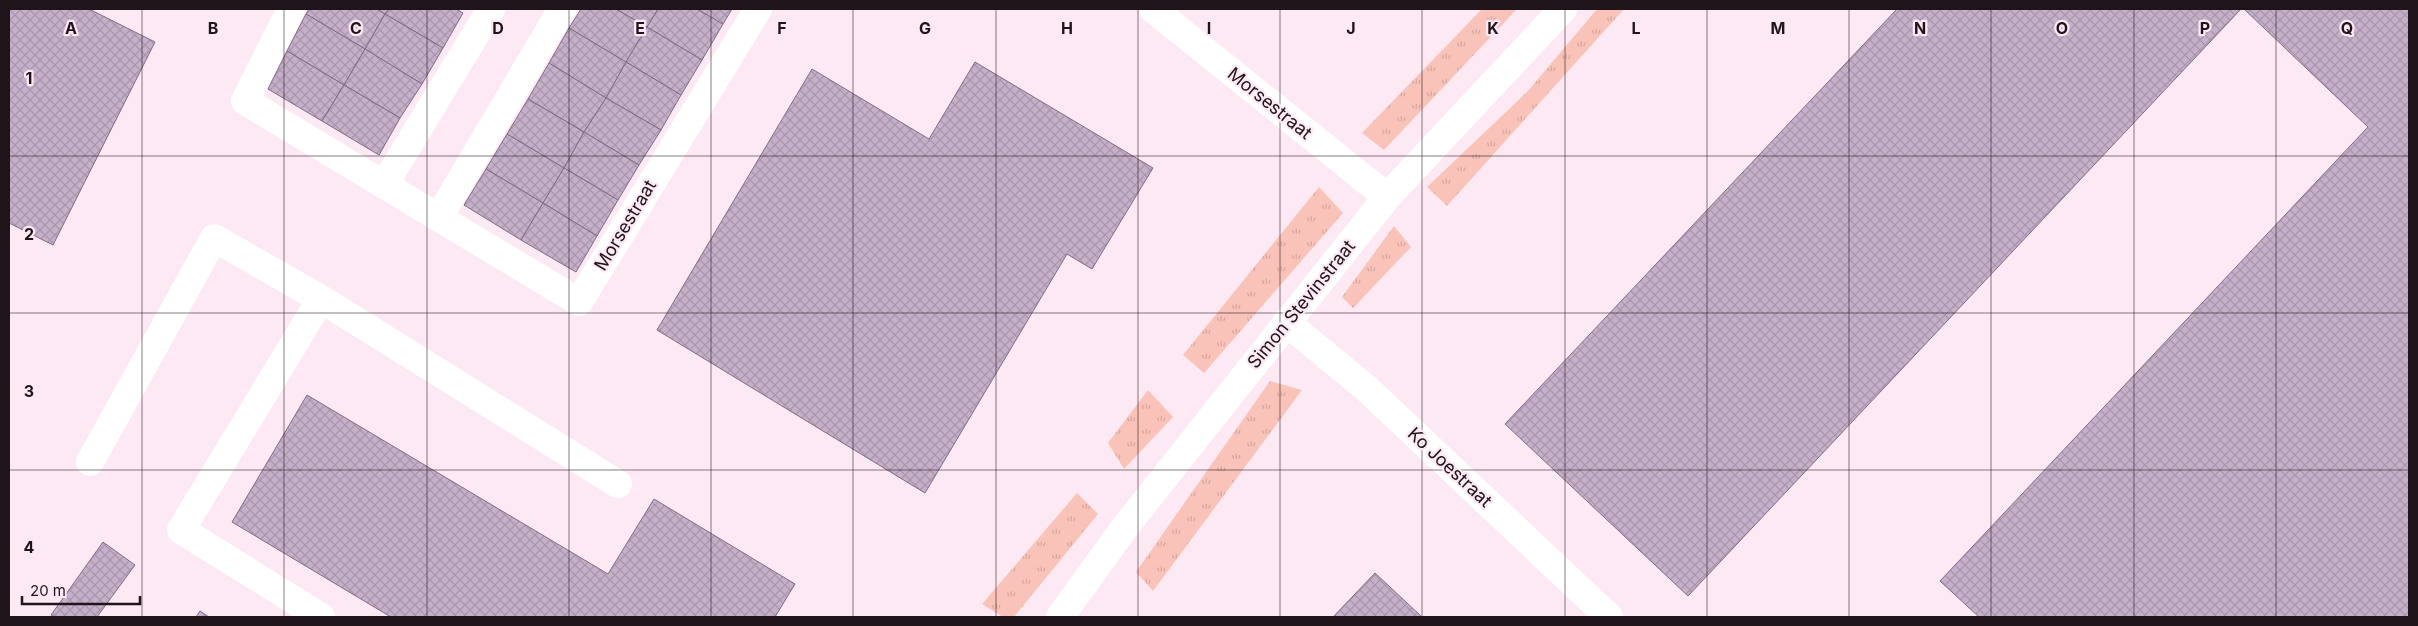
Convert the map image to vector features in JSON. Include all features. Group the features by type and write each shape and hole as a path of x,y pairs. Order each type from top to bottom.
{"street":[{"name":"Morsestraat","path":"291,9 245,101 579,302 758,9"},
{"path":"384,185 491,9"},
{"path":"438,217 562,9"},
{"name":"Morsestraat","path":"1154,9 1387,197"},
{"name":"Simon Stevinstraat","path":"1060,617 1125,527 1387,197 1562,9"},
{"path":"90,462 214,238 321,299 618,484"},
{"path":"321,299 181,530 321,617"},
{"name":"Ko Joestraat","path":"1286,322 1366,388 1609,617"}],"green space":[{"path":"1482,9 1517,9 1384,150 1362,133"},
{"path":"1597,9 1624,9 1447,206 1427,187 1527,92"},
{"path":"1319,187 1343,213 1204,373 1183,355"},
{"path":"1394,226 1411,247 1353,308 1342,297"},
{"path":"1270,381 1302,390 1153,591 1136,572"},
{"path":"1148,390 1173,417 1124,469 1108,443"},
{"path":"1077,493 1098,514 1014,617 1003,617 982,604"}],"building":[{"path":"9,9 89,9 155,42 53,245 9,223"},
{"path":"309,9 377,9 385,14 365,49 306,14"},
{"path":"377,9 389,9 385,14"},
{"path":"389,9 456,9 463,13 443,48 385,14"},
{"path":"581,9 616,9 647,27 626,62 569,28"},
{"path":"616,9 658,9 647,27"},
{"path":"658,9 697,9 723,24 702,60 647,27"},
{"path":"697,9 732,9 723,24"},
{"path":"1897,9 2241,9 1688,596 1505,424"},
{"path":"2244,9 2409,9 2409,617 1979,617 1940,581 2368,127"},
{"path":"306,14 365,49 344,85 287,51"},
{"path":"385,14 443,48 422,84 365,49"},
{"path":"647,27 702,60 681,95 626,62"},
{"path":"569,28 626,62 606,98 549,63"},
{"path":"365,49 422,84 400,118 344,85"},
{"path":"287,51 344,85 322,121 268,89"},
{"path":"626,62 681,95 661,130 606,98"},
{"path":"975,62 1153,168 1092,269 1067,254 925,493 657,330 812,69 929,139"},
{"path":"549,63 606,98 584,132 528,99"},
{"path":"344,85 400,118 379,155 322,121"},
{"path":"606,98 661,130 639,165 584,132"},
{"path":"528,99 584,132 564,168 507,134"},
{"path":"584,132 639,165 618,200 564,168"},
{"path":"507,134 564,168 543,203 486,169"},
{"path":"564,168 618,200 597,236 543,203"},
{"path":"486,169 543,203 521,240 464,205"},
{"path":"543,203 597,236 576,272 521,240"},
{"path":"307,395 608,574 654,499 795,584 775,617 391,617 232,522"},
{"path":"103,542 135,565 97,617 55,617 51,615"},
{"path":"1375,573 1422,617 1333,617"},
{"path":"200,611 209,617 196,617"}]}
